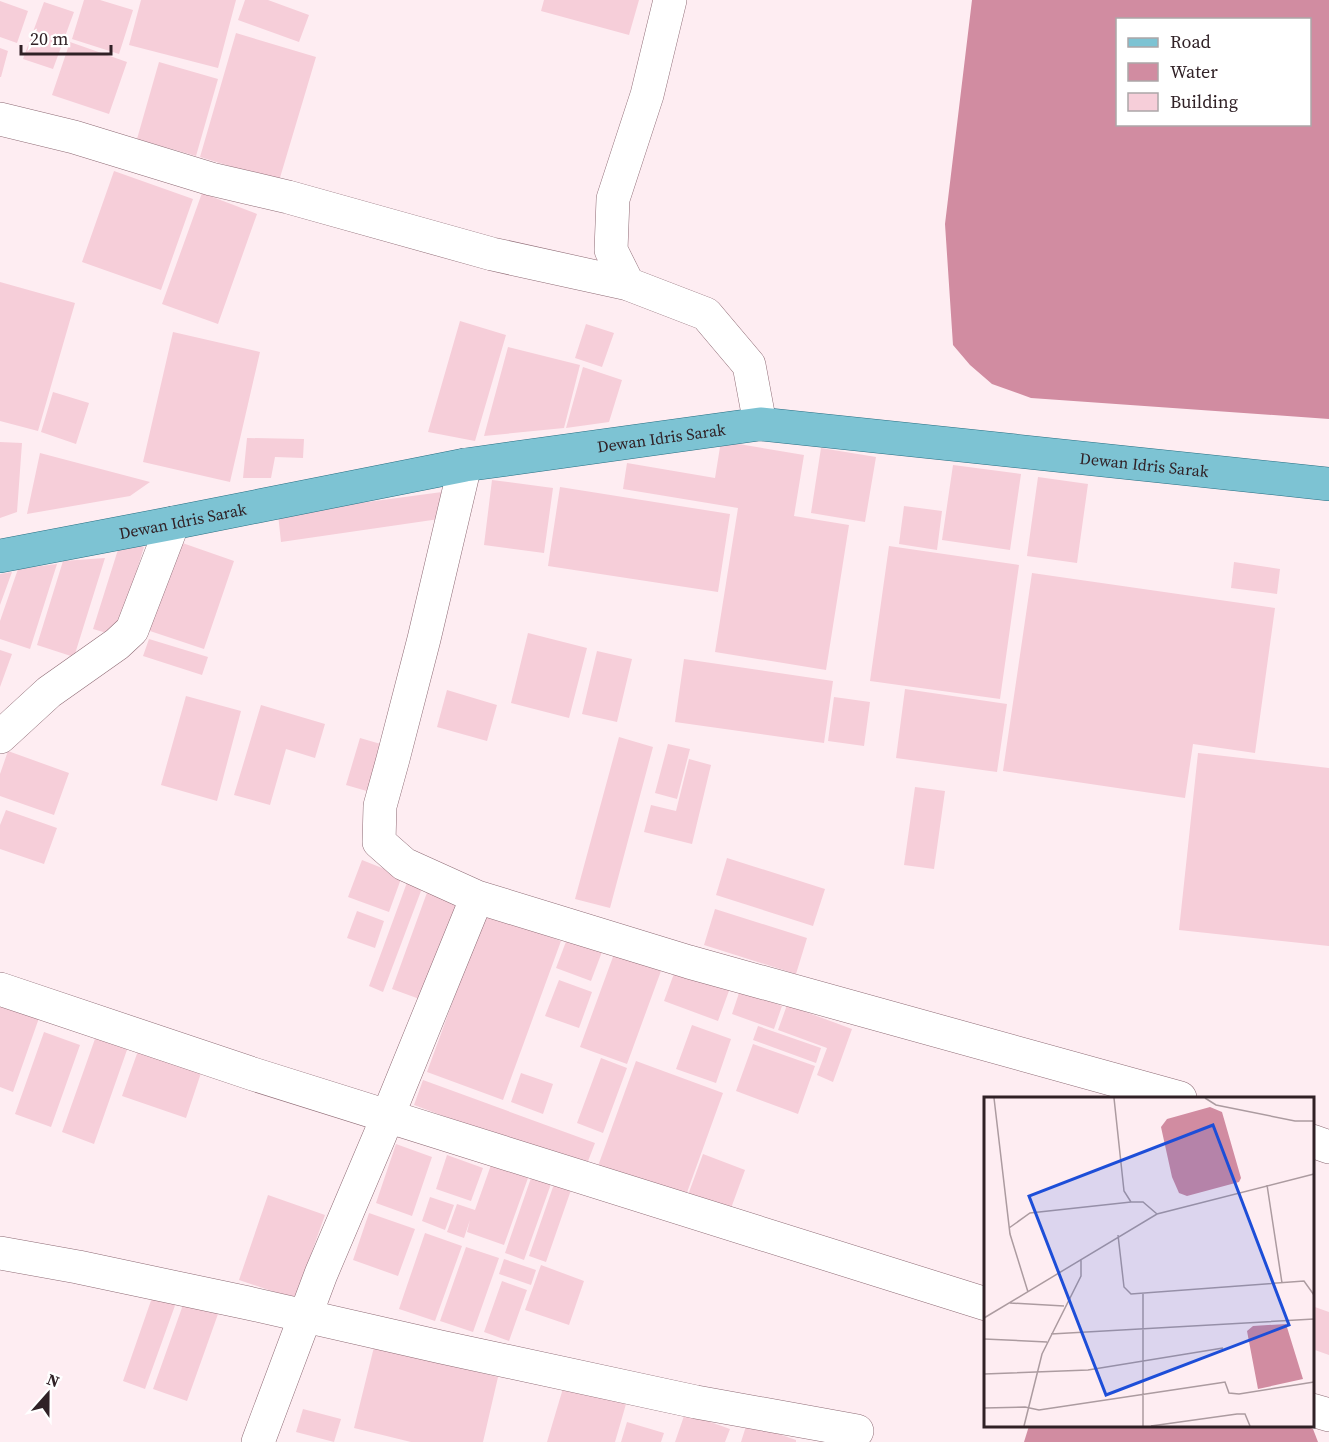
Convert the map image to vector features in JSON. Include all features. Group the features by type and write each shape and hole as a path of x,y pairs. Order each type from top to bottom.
{"main road":[{"name":"Dewan Idris Sarak","path":"0,556 465,465 760,424 1329,484"}],"street":[{"path":"628,284 611,250 613,199 647,95 670,0"},
{"path":"0,118 74,137 211,179 288,197 492,254 628,284 706,314 749,365 760,424"},
{"path":"465,465 418,661 380,806 379,842 404,864 477,897 689,962 1176,1097"},
{"path":"0,737 49,692 117,644 132,630 173,523"},
{"path":"258,1442 321,1274 477,897"},
{"path":"0,989 387,1117 984,1303"},
{"path":"1314,1142 1329,1147"},
{"path":"0,1253 78,1267 696,1402 857,1431"},
{"path":"1314,1411 1329,1415"}],"water":[{"path":"972,0 1329,0 1329,419 1031,398 992,384 970,365 953,345 945,224"},
{"path":"1029,1427 1308,1427 1313,1429 1318,1442 1024,1442"}],"building":[{"path":"84,0 100,0 133,10 119,54 72,39"},
{"path":"141,0 236,0 218,68 129,45"},
{"path":"245,0 268,0 309,15 299,42 238,20"},
{"path":"544,0 639,0 629,35 541,11"},
{"path":"0,1 28,11 17,43 0,37"},
{"path":"44,2 74,12 53,69 23,59"},
{"path":"236,33 316,57 279,181 200,157"},
{"path":"70,42 127,62 109,114 52,95"},
{"path":"0,48 8,51 1,77 0,77"},
{"path":"159,62 218,79 196,156 137,139"},
{"path":"114,171 193,199 161,290 82,262"},
{"path":"202,193 257,214 218,324 162,304"},
{"path":"0,282 75,303 38,431 0,421"},
{"path":"460,321 506,335 475,441 428,432"},
{"path":"586,324 614,333 602,367 575,358"},
{"path":"173,332 260,352 230,482 143,462"},
{"path":"508,347 580,365 564,428 484,436"},
{"path":"583,367 622,380 609,422 566,428"},
{"path":"53,392 89,403 76,444 41,432"},
{"path":"247,438 304,439 303,458 275,457 271,478 243,478"},
{"path":"721,441 804,455 794,516 849,525 826,670 715,652 738,508 623,489 627,463 715,478"},
{"path":"0,442 22,443 17,512 0,518"},
{"path":"821,448 876,457 865,522 811,513"},
{"path":"40,453 150,482 130,496 27,514"},
{"path":"953,465 1021,474 1010,550 942,540"},
{"path":"1038,477 1088,484 1077,563 1027,556"},
{"path":"492,480 553,488 544,553 484,545"},
{"path":"560,487 730,514 718,592 548,566"},
{"path":"442,492 446,518 281,542 278,514"},
{"path":"904,506 942,511 937,550 899,544"},
{"path":"171,539 234,561 204,649 141,628"},
{"path":"121,540 144,547 117,636 93,629"},
{"path":"889,546 1019,565 1000,699 870,681"},
{"path":"105,558 74,657 37,645 63,561"},
{"path":"1234,562 1280,569 1277,594 1231,588"},
{"path":"57,564 30,649 0,639 0,621 18,569"},
{"path":"12,572 0,605 0,574"},
{"path":"1032,573 1275,608 1255,753 1193,744 1185,798 1003,771"},
{"path":"528,633 587,648 569,718 511,703"},
{"path":"149,639 208,657 202,675 143,656"},
{"path":"0,650 12,654 0,687"},
{"path":"597,651 632,659 617,722 582,714"},
{"path":"684,659 833,681 824,743 675,722"},
{"path":"905,689 1007,704 997,772 896,758"},
{"path":"447,690 497,705 487,741 437,727"},
{"path":"186,696 241,711 217,801 161,785"},
{"path":"834,697 870,702 864,746 828,741"},
{"path":"261,705 325,724 315,758 286,749 270,805 234,795"},
{"path":"619,737 653,747 610,908 575,899"},
{"path":"360,738 391,747 377,794 346,785"},
{"path":"668,744 690,749 677,799 655,793"},
{"path":"8,751 69,773 54,815 0,796 0,774"},
{"path":"1198,753 1329,768 1329,946 1179,930"},
{"path":"689,759 711,765 692,844 644,832 651,805 676,811"},
{"path":"915,787 945,791 934,869 904,865"},
{"path":"6,810 57,828 44,864 0,849 0,825"},
{"path":"727,858 825,889 813,926 716,895"},
{"path":"362,860 402,876 389,912 348,897"},
{"path":"409,877 424,883 383,992 369,986"},
{"path":"429,887 462,900 425,1001 392,989"},
{"path":"715,909 807,938 796,974 704,945"},
{"path":"357,911 384,921 375,948 347,938"},
{"path":"485,913 561,941 503,1100 427,1072"},
{"path":"570,931 605,944 591,981 556,968"},
{"path":"614,954 661,971 627,1064 580,1047"},
{"path":"676,968 730,988 718,1021 664,1001"},
{"path":"559,980 592,992 579,1028 545,1016"},
{"path":"740,990 782,1006 774,1029 732,1014"},
{"path":"0,1004 39,1018 13,1092 0,1087"},
{"path":"787,1005 852,1029 833,1082 817,1075 827,1048 778,1030"},
{"path":"692,1025 731,1039 716,1083 676,1069"},
{"path":"758,1026 821,1048 816,1063 753,1040"},
{"path":"44,1032 80,1045 51,1127 15,1114"},
{"path":"96,1036 128,1047 94,1144 62,1132"},
{"path":"753,1044 815,1066 798,1114 736,1091"},
{"path":"139,1048 202,1070 186,1118 122,1096"},
{"path":"601,1058 627,1068 603,1133 577,1123"},
{"path":"636,1061 723,1093 685,1198 598,1166"},
{"path":"521,1073 553,1084 543,1114 511,1102"},
{"path":"423,1080 595,1143 585,1169 414,1105"},
{"path":"396,1144 432,1157 412,1216 376,1203"},
{"path":"703,1154 745,1170 730,1211 688,1195"},
{"path":"447,1155 483,1168 471,1201 436,1189"},
{"path":"491,1165 528,1178 504,1245 467,1232 470,1220 464,1238 447,1232 457,1204 475,1210"},
{"path":"531,1178 551,1184 524,1260 505,1253"},
{"path":"554,1184 571,1190 546,1262 529,1256"},
{"path":"268,1195 325,1215 295,1299 239,1280"},
{"path":"430,1197 454,1205 445,1230 422,1221"},
{"path":"369,1213 415,1229 398,1276 353,1260"},
{"path":"425,1233 462,1246 435,1321 399,1309"},
{"path":"466,1247 499,1258 473,1332 440,1321"},
{"path":"504,1259 536,1270 531,1285 499,1274"},
{"path":"541,1265 584,1281 569,1325 525,1310"},
{"path":"502,1281 527,1290 509,1341 484,1332"},
{"path":"154,1292 177,1300 145,1389 123,1381"},
{"path":"184,1302 218,1314 187,1401 153,1389"},
{"path":"1314,1307 1329,1312 1329,1355 1314,1350"},
{"path":"374,1347 498,1377 483,1442 411,1442 354,1428"},
{"path":"564,1385 626,1404 615,1442 547,1442"},
{"path":"303,1409 341,1419 334,1442 296,1432"},
{"path":"685,1413 730,1429 725,1442 675,1442"},
{"path":"627,1422 664,1433 661,1442 621,1442"},
{"path":"747,1423 796,1440 796,1442 741,1442"}]}
